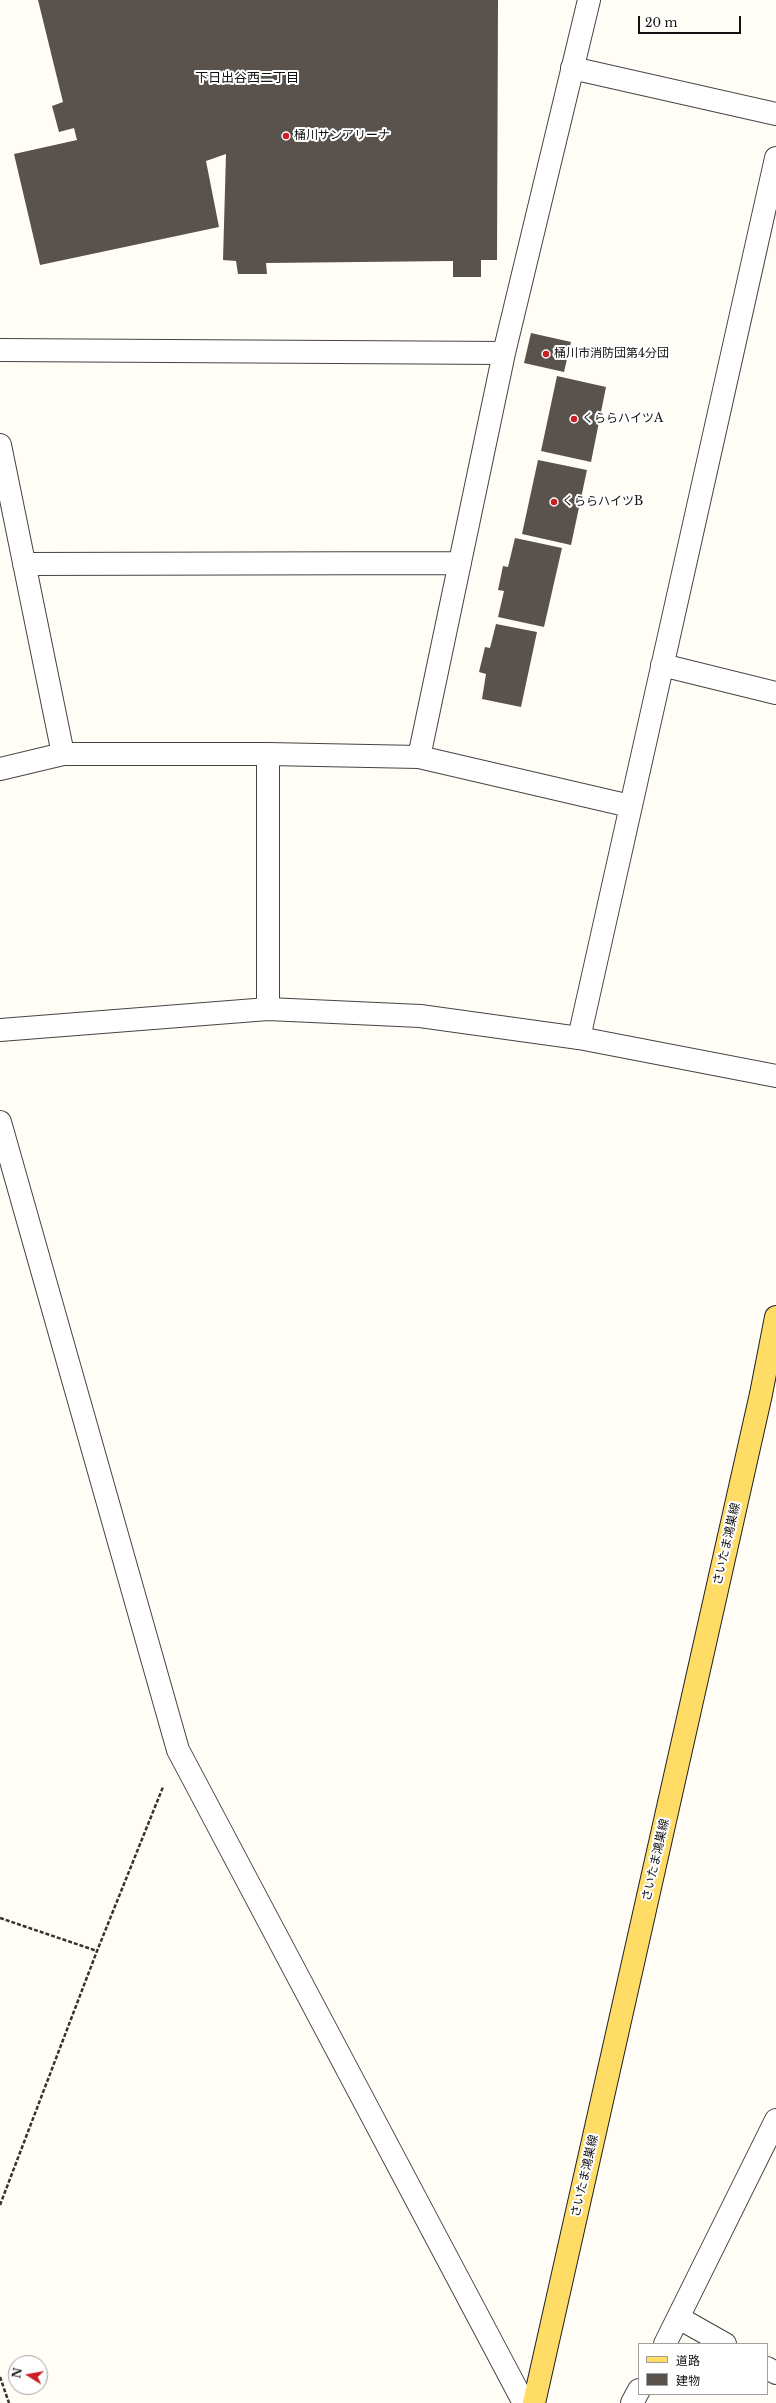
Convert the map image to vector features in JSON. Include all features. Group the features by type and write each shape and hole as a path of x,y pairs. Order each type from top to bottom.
{"main road":[{"name":"さいたま鴻巣線","path":"534,2403 761,1394 776,1317"}],"street":[{"path":"419,757 504,354 589,0"},
{"path":"572,68 776,114"},
{"path":"579,1038 776,158"},
{"path":"0,350 504,354"},
{"path":"0,445 63,754"},
{"path":"24,564 460,563"},
{"path":"662,665 776,693"},
{"path":"0,769 63,754 268,754 419,757 630,806"},
{"path":"268,754 268,1009"},
{"path":"0,1030 268,1009 420,1016 579,1038 776,1076"},
{"path":"0,1122 178,1750 524,2403"},
{"path":"666,2343 776,2120"},
{"path":"679,2318 723,2343"},
{"path":"632,2403 638,2392"}],"path":[{"path":"0,2205 97,1951 178,1750"},
{"path":"0,1918 97,1951"},
{"path":"0,2377 9,2403"}],"building":[{"name":"桶川サンアリーナ","path":"38,0 498,0 497,260 481,260 481,277 453,277 453,261 266,263 267,274 238,274 236,261 223,260 226,154 206,161 219,227 40,265 14,154 77,140 74,128 59,132 52,106 63,102"},
{"path":"531,333 571,342 564,372 524,363"},
{"name":"くららハイツA","path":"557,376 606,387 591,462 541,451"},
{"name":"くららハイツB","path":"538,460 587,470 571,545 522,534"},
{"path":"515,538 562,548 544,627 498,617 504,591 498,590 503,566 508,567"},
{"path":"496,624 537,632 521,707 482,699 486,674 479,672 485,647 490,648"}],"place":[{"name":"桶川サンアリーナ","path":"286,136"},
{"name":"桶川市消防団第4分団","path":"546,354"},
{"name":"くららハイツA","path":"574,419"},
{"name":"くららハイツB","path":"554,502"}],"district":[{"name":"下日出谷西二丁目","path":"247,78"}]}
